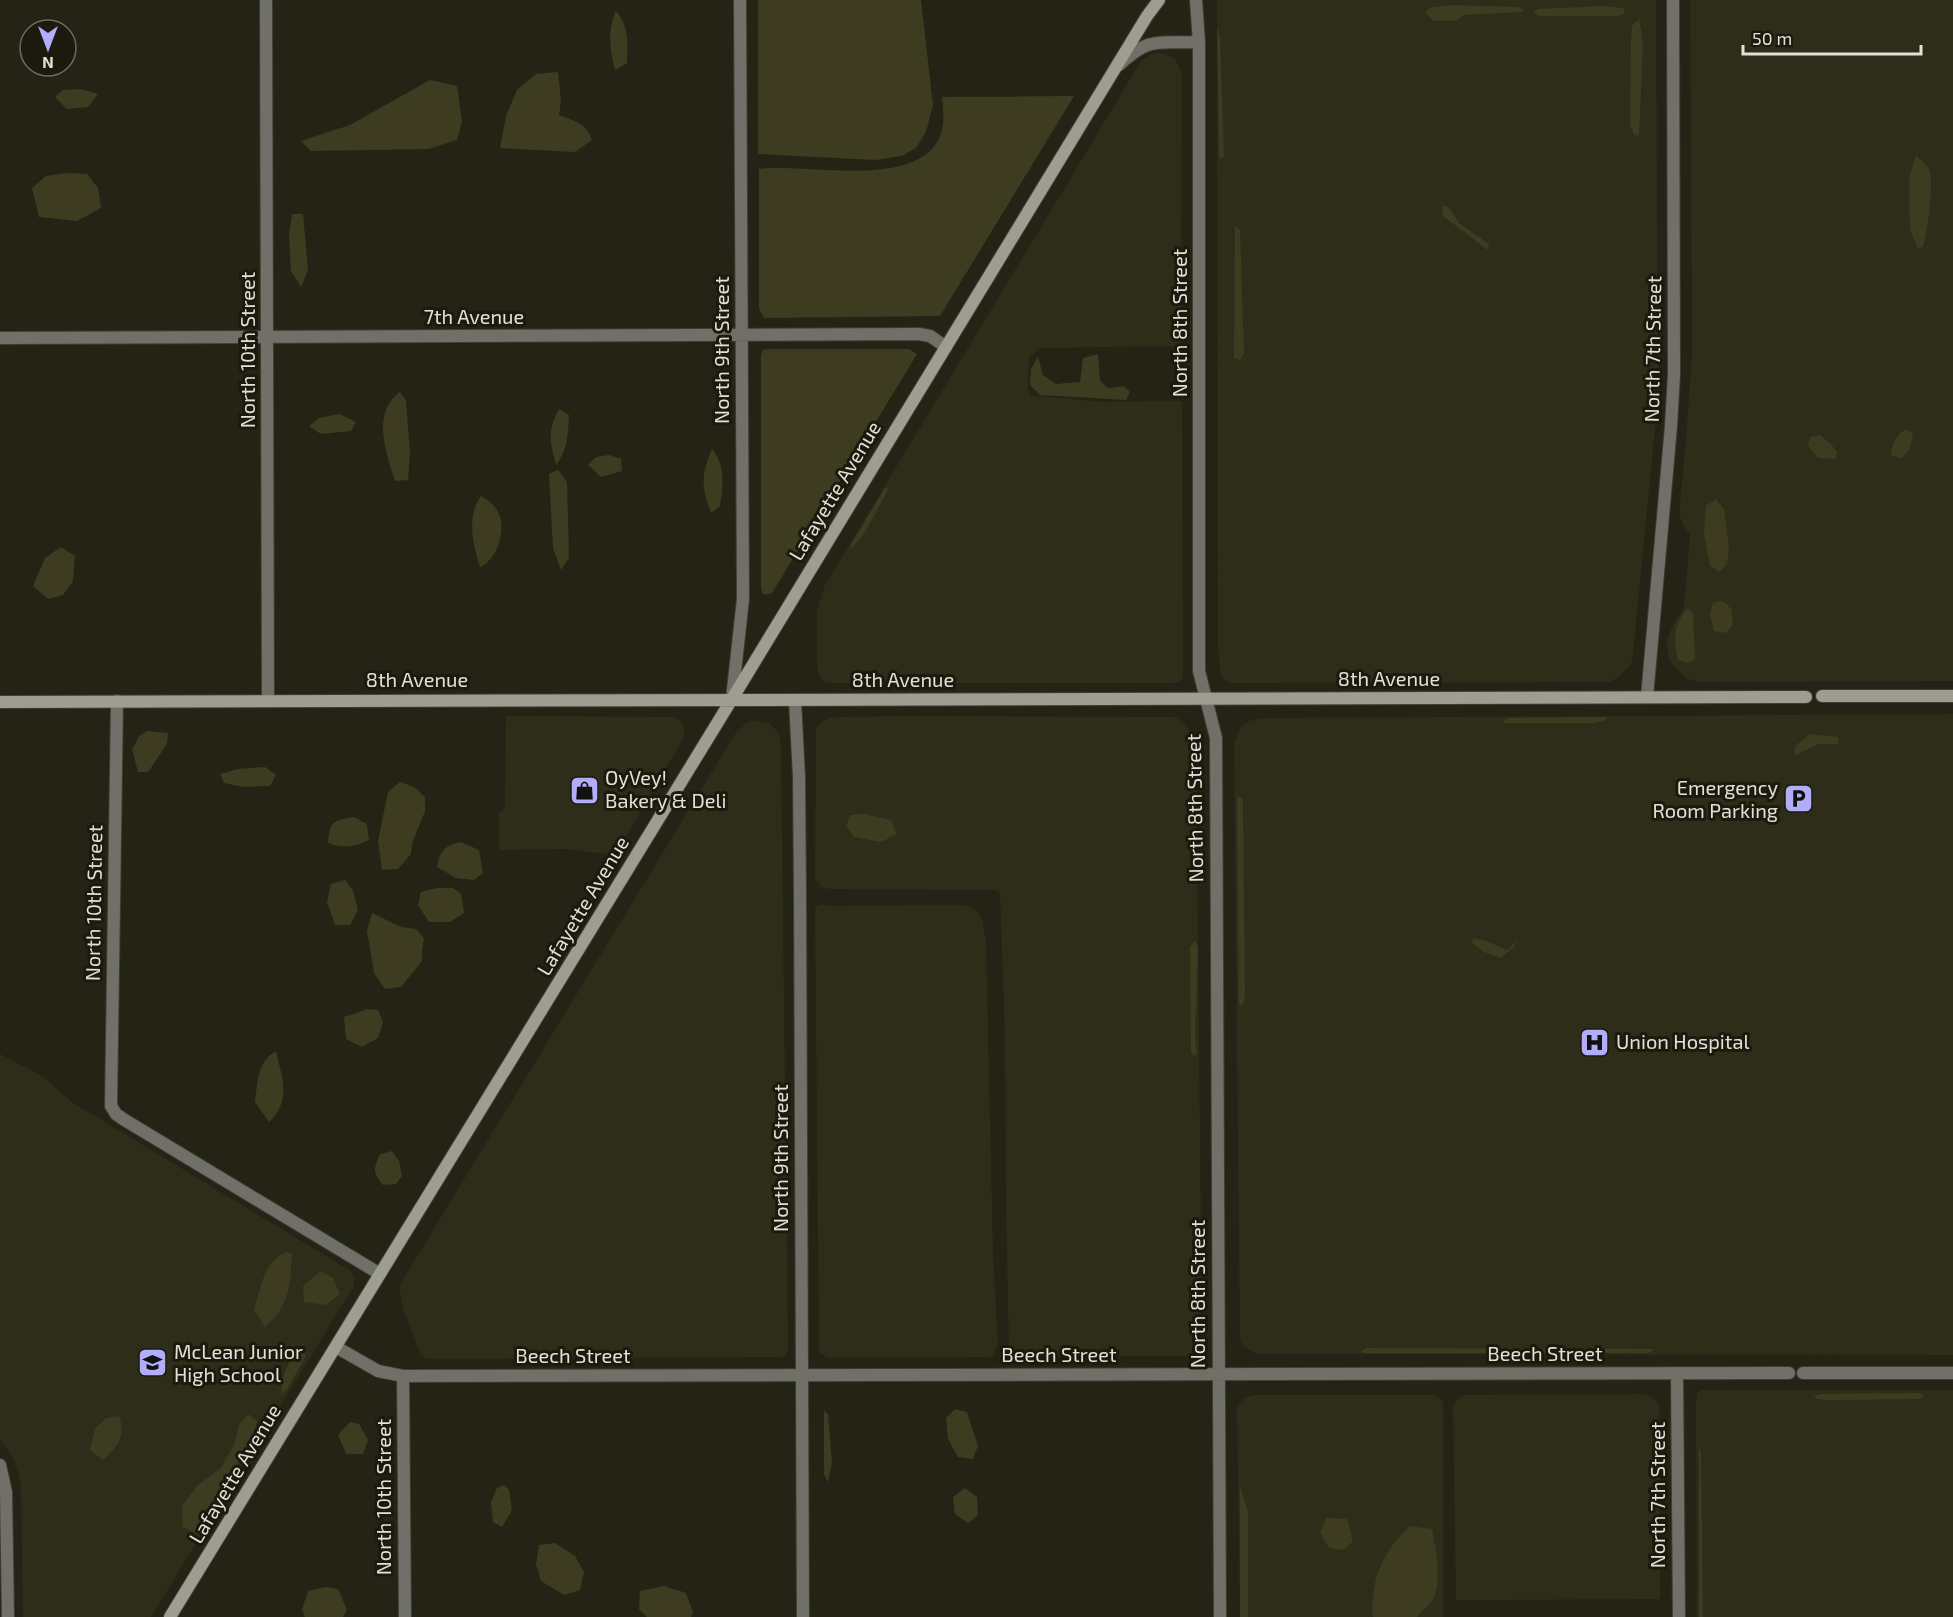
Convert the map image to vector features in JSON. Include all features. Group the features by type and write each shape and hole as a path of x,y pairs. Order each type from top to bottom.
{"street":[{"name":"North 10th Street","path":"267,0 268,701"},
{"name":"North 9th Street","path":"732,699 743,599 740,0"},
{"name":"Lafayette Avenue","path":"170,1617 1147,16 1159,0"},
{"name":"North 8th Street","path":"1196,0 1198,42 1199,671 1216,738 1220,1617"},
{"name":"North 7th Street","path":"1647,697 1674,374 1673,0"},
{"path":"1114,70 1136,49 1151,43 1198,42"},
{"name":"7th Avenue","path":"0,338 919,334 930,336 946,347"},
{"path":"1822,696 1953,696"},
{"name":"8th Avenue","path":"0,702 1806,697"},
{"name":"North 9th Street","path":"795,700 799,777 803,1617"},
{"name":"North 10th Street","path":"117,701 111,1106 123,1119 380,1274"},
{"name":"Beech Street","path":"336,1347 378,1371 403,1376 1789,1373"},
{"name":"North 7th Street","path":"1677,1373 1679,1617"},
{"path":"1803,1373 1953,1373"},
{"name":"North 10th Street","path":"403,1376 405,1617"},
{"path":"0,1465 6,1492 8,1617"}],"shaded area":[{"path":"758,0 921,0 933,105 926,132 916,148 902,156 875,160 758,154"},
{"path":"1217,0 1656,0 1658,397 1633,654 1631,664 1620,676 1610,682 1232,683 1223,679 1218,647"},
{"path":"1690,0 1953,0 1953,681 1697,682 1686,678 1670,662 1668,638 1684,608 1690,535 1679,514 1692,352"},
{"path":"1450,5 1518,7 1525,10 1464,15 1456,21 1434,21 1425,13 1429,8"},
{"path":"1602,6 1623,8 1625,13 1618,16 1539,16 1533,12 1539,9"},
{"path":"616,11 625,29 628,49 627,63 615,70 610,40 611,25"},
{"path":"1639,19 1643,43 1639,136 1634,135 1630,125 1632,26"},
{"path":"1217,26 1220,38 1224,156 1222,159 1219,158"},
{"path":"1157,53 1166,54 1175,59 1182,74 1181,346 1040,348 1029,357 1028,387 1030,395 1101,402 1182,401 1182,680 1175,683 831,683 823,681 819,676 817,663 817,612 824,587 1141,61"},
{"path":"558,72 561,101 559,115 583,126 592,140 575,152 500,148 506,116 517,90 536,74"},
{"path":"430,80 457,86 462,121 457,140 428,149 311,151 301,141 350,125"},
{"path":"81,89 98,94 88,107 67,109 55,97 63,90"},
{"path":"1074,96 940,316 764,318 759,308 759,169 860,171 887,169 911,163 929,152 941,134 942,97"},
{"path":"1916,155 1925,163 1931,175 1930,207 1925,239 1923,246 1918,249 1910,230 1909,179"},
{"path":"66,173 87,174 98,188 101,208 77,221 39,217 32,188 46,176"},
{"path":"1442,206 1449,207 1459,223 1489,244 1488,250 1443,216"},
{"path":"292,214 303,214 308,270 301,287 291,271 289,235"},
{"path":"1235,226 1240,230 1244,353 1240,360 1234,358"},
{"path":"909,349 917,354 772,593 765,595 761,587 761,355 763,350"},
{"path":"1098,354 1100,381 1108,388 1124,386 1130,392 1126,400 1040,395 1030,385 1031,369 1038,357 1043,375 1056,384 1080,382 1083,358"},
{"path":"400,392 406,400 410,453 408,480 395,481 385,446 383,422 391,401"},
{"path":"559,409 569,415 569,422 565,447 556,465 551,430"},
{"path":"339,414 356,422 351,431 321,434 309,426 319,418"},
{"path":"1906,429 1913,434 1910,449 1901,459 1891,455 1895,440"},
{"path":"1820,435 1837,452 1835,459 1818,458 1808,446 1810,437"},
{"path":"712,449 720,462 722,484 720,506 711,513 705,496 704,474"},
{"path":"609,455 621,459 622,471 601,477 588,465 596,457"},
{"path":"558,470 567,482 569,558 561,570 553,548 549,474"},
{"path":"886,486 888,490 864,534 852,548 850,546"},
{"path":"481,496 497,510 501,531 495,553 486,564 480,567 473,540 472,521 476,504"},
{"path":"1716,499 1724,509 1729,547 1727,564 1719,572 1710,565 1704,535 1706,506"},
{"path":"61,547 75,556 73,581 63,595 48,599 33,586 45,558"},
{"path":"1720,601 1726,603 1731,609 1733,625 1726,633 1714,631 1710,615 1713,603"},
{"path":"1688,608 1693,614 1695,659 1688,663 1678,660 1675,639 1679,620"},
{"name":"Union Hospital","path":"1953,714 1953,1355 1256,1354 1243,1346 1240,1340 1234,744 1240,728 1249,721 1263,718"},
{"path":"506,716 672,717 681,721 685,732 615,855 566,849 499,850 499,813 505,809"},
{"path":"838,717 1175,717 1182,721 1196,738 1202,1343 1200,1352 1194,1356 1012,1356 1009,1351 1005,1035 1000,893 996,890 830,889 821,887 815,879 816,729 819,724 829,718"},
{"path":"1607,717 1606,720 1595,723 1504,723 1504,720 1509,718"},
{"path":"754,720 769,723 779,735 781,745 788,1350 785,1356 425,1358 420,1353 404,1312 399,1286 735,734 746,723"},
{"path":"148,731 168,733 167,744 148,772 138,772 132,749 140,735"},
{"path":"1810,734 1838,737 1839,744 1819,744 1795,755 1795,746"},
{"path":"265,767 276,775 270,786 243,787 224,783 220,774 238,769"},
{"path":"400,782 414,787 425,797 425,811 412,844 411,854 398,869 382,870 378,841 388,792"},
{"path":"1237,796 1243,799 1245,997 1243,1004 1239,1006"},
{"path":"864,814 891,820 897,834 881,842 854,837 846,826 850,815"},
{"path":"354,817 367,824 369,840 349,846 328,843 331,826 334,823"},
{"path":"461,842 479,850 483,873 474,880 456,878 437,867 439,857 444,850"},
{"path":"345,880 353,891 358,910 350,925 335,925 327,902 331,884"},
{"path":"437,888 453,888 461,894 464,913 450,922 429,922 418,905 421,892"},
{"path":"822,904 830,906 960,905 977,911 982,920 986,941 993,1253 998,1344 994,1355 990,1357 828,1358 819,1352 815,910 816,906"},
{"path":"372,913 401,927 416,929 424,938 422,961 401,987 385,989 374,973 367,931"},
{"path":"1473,938 1507,950 1517,940 1513,948 1501,958 1484,952 1472,943"},
{"path":"1195,940 1198,948 1195,1038 1197,1053 1194,1056 1191,1053 1190,947"},
{"path":"368,1009 378,1010 383,1022 378,1038 362,1047 346,1039 344,1017"},
{"path":"276,1051 283,1097 276,1114 269,1122 255,1102 262,1066"},
{"name":"McLean Junior High School","path":"0,1054 42,1076 72,1102 351,1271 354,1276 354,1286 151,1617 23,1617 21,1485 15,1461 0,1439"},
{"path":"392,1151 399,1161 402,1176 396,1184 383,1185 375,1171 376,1164 380,1154"},
{"path":"286,1252 292,1254 287,1294 279,1311 265,1327 254,1310 268,1269 278,1256"},
{"path":"321,1271 333,1278 340,1294 326,1305 304,1302 303,1286"},
{"path":"303,1345 306,1355 288,1388 281,1395 282,1381 287,1368"},
{"path":"1366,1348 1654,1350 1649,1353 1363,1353 1361,1351"},
{"path":"1701,1390 1953,1390 1953,1617 1697,1617 1696,1405 1697,1393"},
{"path":"1920,1393 1924,1396 1920,1399 1831,1400 1817,1399 1814,1396 1823,1394"},
{"path":"1643,1394 1651,1396 1659,1403 1660,1599 1456,1600 1453,1407 1458,1398 1464,1395"},
{"path":"1253,1395 1435,1395 1442,1400 1443,1617 1240,1617 1237,1407 1244,1398"},
{"path":"955,1409 967,1412 978,1446 973,1459 958,1457 948,1439 946,1418"},
{"path":"824,1411 828,1414 832,1463 828,1482 824,1474"},
{"path":"248,1414 257,1421 252,1440 203,1524 195,1533 183,1527 182,1506 198,1485 221,1468 234,1445 239,1425"},
{"path":"119,1416 122,1430 119,1441 103,1460 90,1450 95,1429 106,1418"},
{"path":"350,1422 359,1424 368,1440 363,1454 346,1454 338,1435"},
{"path":"1699,1446 1701,1453 1703,1617 1699,1617"},
{"path":"504,1485 509,1490 512,1510 502,1527 493,1522 491,1502 497,1488"},
{"path":"1240,1487 1248,1511 1248,1617 1240,1617"},
{"path":"965,1488 977,1497 978,1515 968,1523 955,1514 953,1497"},
{"path":"1326,1518 1347,1519 1353,1541 1344,1550 1329,1548 1320,1533"},
{"path":"1410,1526 1432,1529 1437,1565 1436,1592 1432,1601 1417,1617 1373,1617 1374,1591 1380,1567 1392,1546"},
{"path":"555,1543 575,1556 584,1572 580,1590 564,1595 541,1581 536,1564 539,1545"},
{"path":"664,1586 686,1593 693,1612 691,1617 647,1617 639,1609 640,1591"},
{"path":"326,1587 338,1589 347,1610 343,1617 305,1617 302,1610 308,1591"}],"place":[{"name":"OyVey! Bakery & Deli","path":"584,790"},
{"name":"Emergency Room Parking","path":"1799,799"},
{"name":"Union Hospital","path":"1595,1042"},
{"name":"McLean Junior High School","path":"153,1363"}]}
